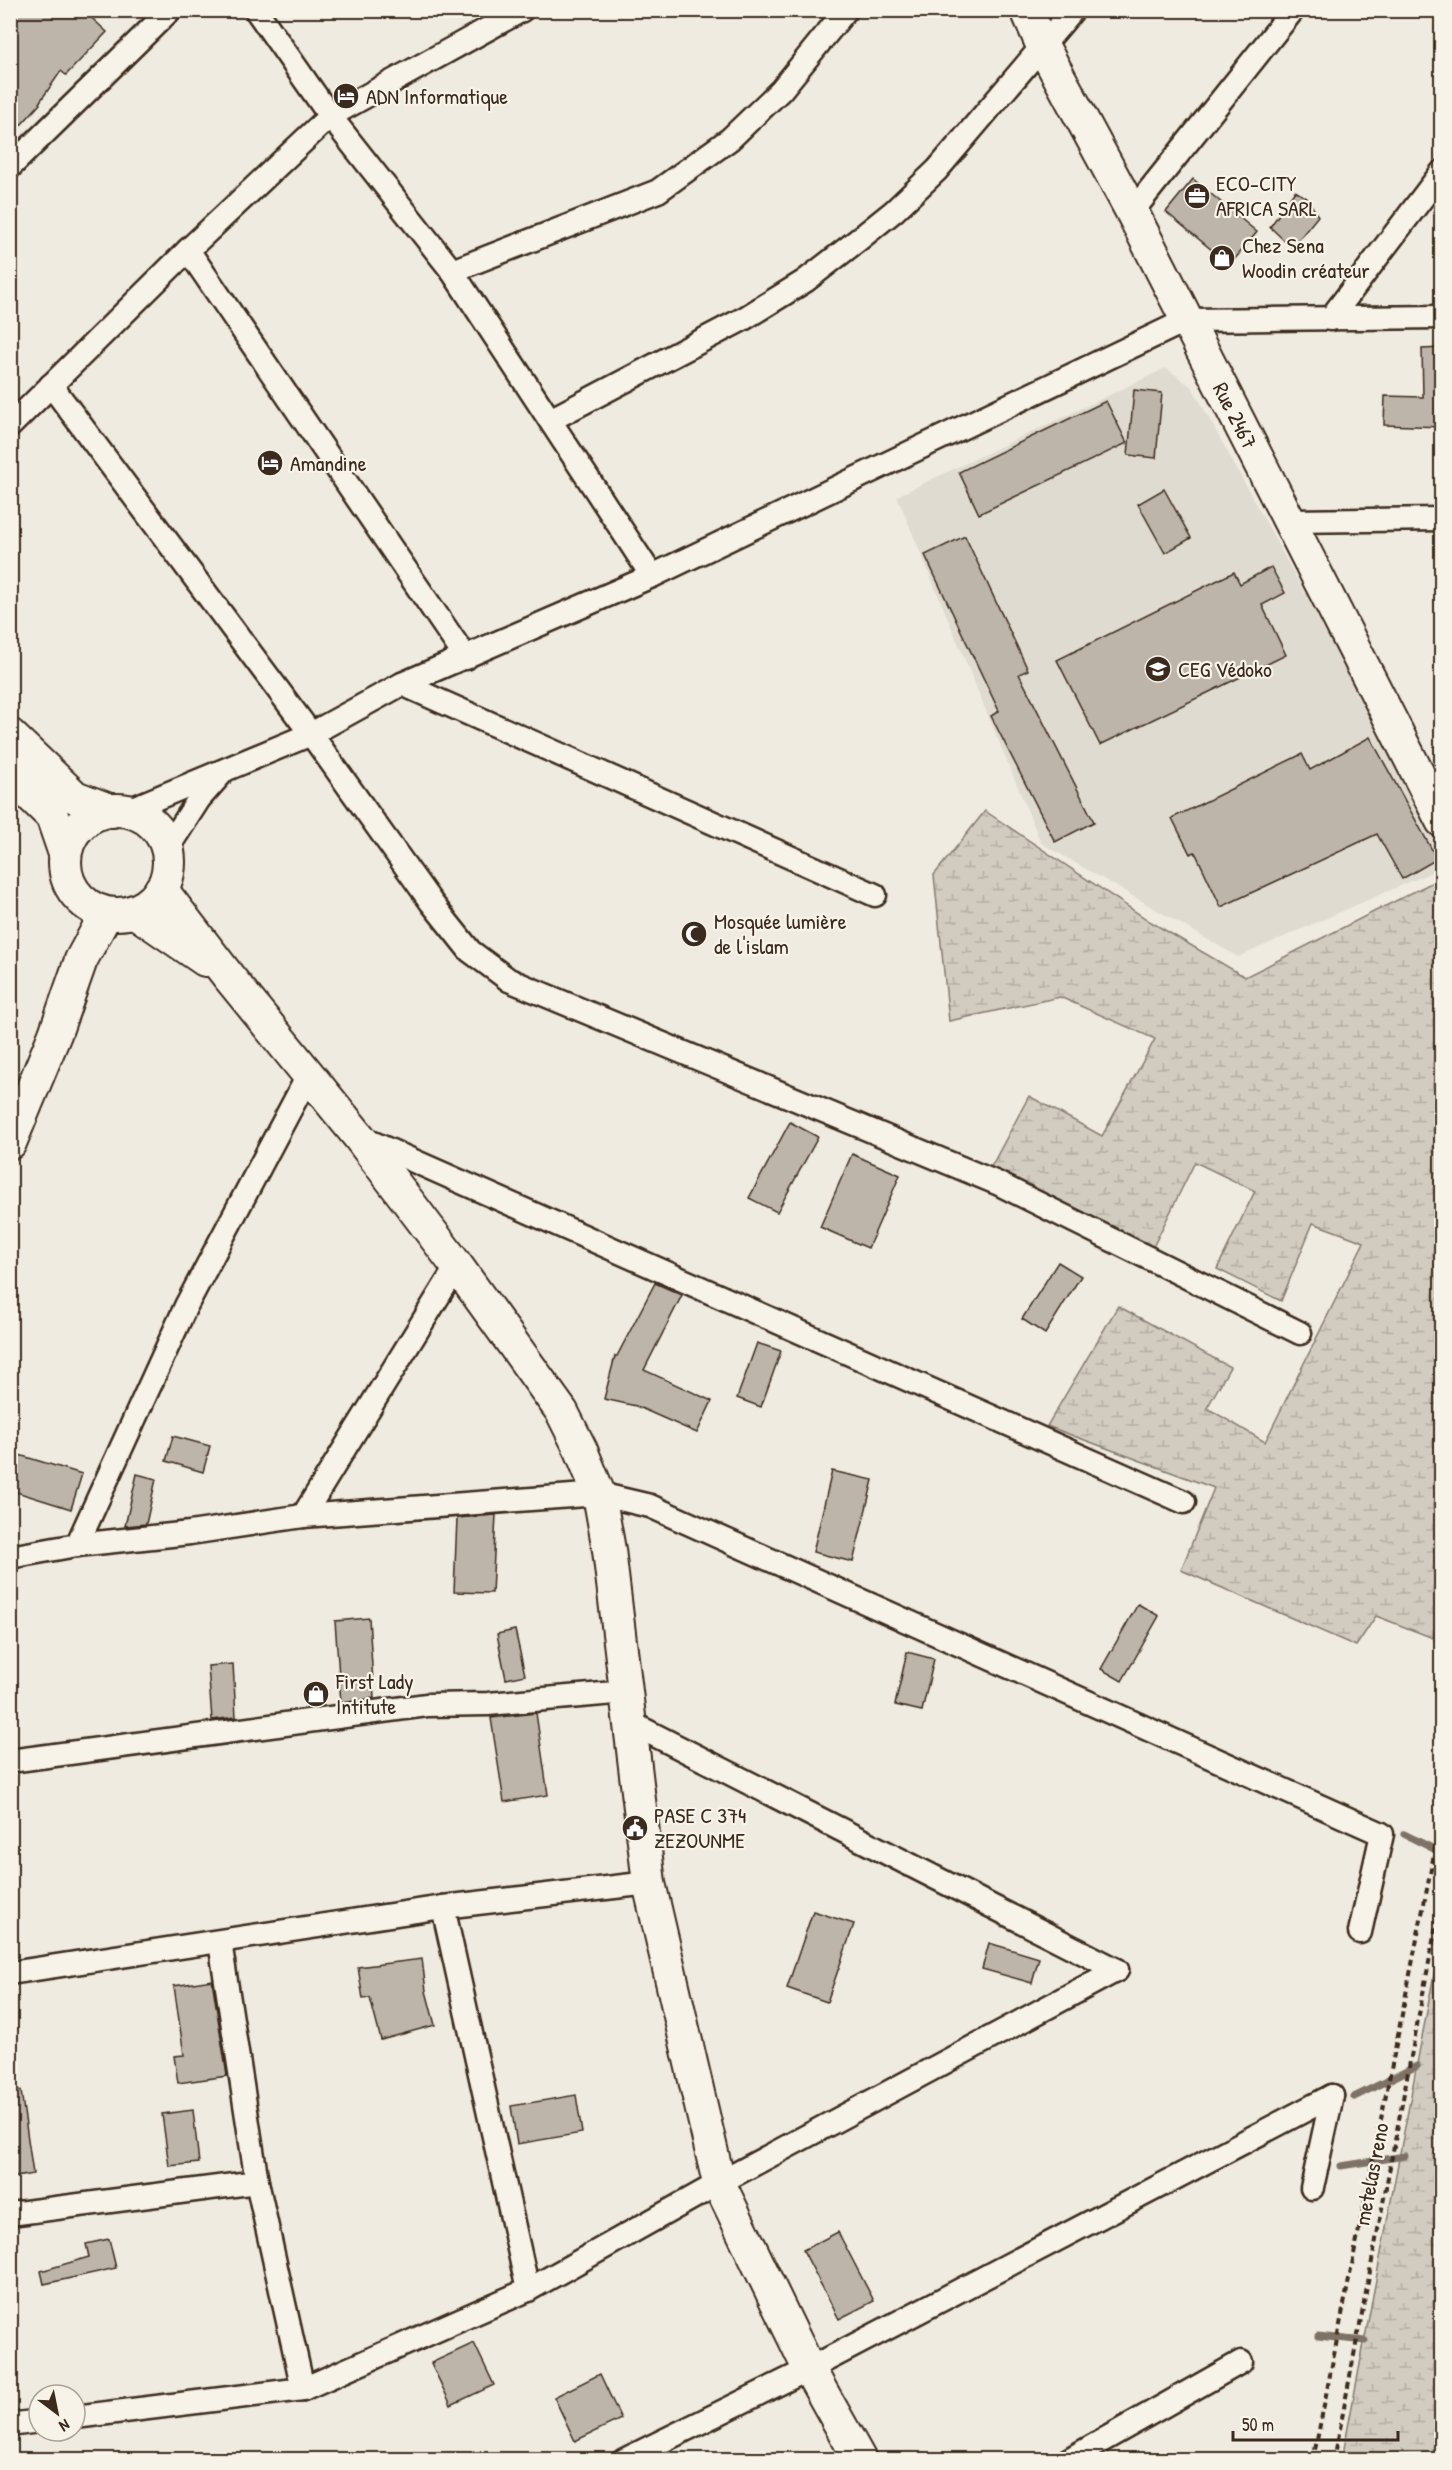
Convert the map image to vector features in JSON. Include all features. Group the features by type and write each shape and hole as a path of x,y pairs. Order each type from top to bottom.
{"street":[{"path":"12,161 170,10"},
{"path":"256,10 330,116 452,271 652,576"},
{"path":"10,426 188,250 330,116 522,10"},
{"path":"452,271 658,191 730,139 781,90 846,10"},
{"name":"Rue 2467","path":"1027,10 1043,47 1132,212 1442,821"},
{"path":"550,420 745,318 805,281 894,211 937,170 1073,10"},
{"path":"1132,212 1293,10"},
{"path":"1330,319 1442,172"},
{"path":"188,250 465,658"},
{"path":"64,851 81,825 92,817 119,811 223,772 311,734 402,684 652,576 1187,321 1442,317"},
{"path":"51,385 311,734 431,902 470,951 509,980 997,1183 1300,1333"},
{"path":"1291,521 1442,519"},
{"path":"402,684 876,896"},
{"path":"10,735 75,797 119,811 136,813 151,822 169,846 170,867 161,889 153,900 109,910 81,960 55,1034 10,1143"},
{"path":"169,846 199,800 223,772"},
{"path":"10,775 52,816 64,851 66,875 71,888 228,976"},
{"path":"161,889 228,976 360,1138 457,1266 562,1413 599,1494 609,1550 649,1883 719,2183 809,2369 860,2460"},
{"path":"77,1545 186,1306 309,1074"},
{"path":"360,1138 1184,1502"},
{"path":"303,1516 457,1266"},
{"path":"10,1557 77,1545 190,1533 303,1516 599,1494 650,1506 1382,1834 1360,1932"},
{"path":"10,1761 427,1705 627,1707 1117,1970 719,2183 528,2290 303,2389 87,2416"},
{"path":"10,1973 443,1907 649,1883"},
{"path":"443,1907 528,2290"},
{"path":"220,1942 257,2182 303,2389"},
{"path":"624,2460 809,2369 1332,2096 1312,2188"},
{"path":"10,2214 257,2182"},
{"path":"1068,2460 1241,2362"},
{"path":"10,2425 27,2423"}],"path":[{"path":"1313,2460 1442,1814"},
{"name":"metelas reno","path":"1334,2460 1442,1894"}],"shaded area":[{"name":"CEG Védoko","path":"1166,368 1192,387 1441,843 1441,868 1238,957 1041,843 897,496"}],"green space":[{"path":"985,811 1151,922 1245,977 1435,881 1442,893 1442,1601 1433,1638 1376,1616 1356,1646 1181,1570 1214,1488 1047,1426 1118,1306 1230,1367 1207,1408 1265,1442 1364,1242 1313,1223 1281,1301 1217,1269 1255,1191 1195,1162 1151,1251 990,1169 1029,1096 1102,1136 1155,1039 1060,997 949,1021 934,875"},
{"path":"1441,1937 1441,2459 1342,2459"}],"building":[{"path":"10,10 83,10 107,32 66,75 61,71 40,104 10,137"},
{"path":"1193,179 1257,232 1230,265 1166,212"},
{"path":"1295,191 1307,198 1318,216 1292,248 1270,227"},
{"path":"1442,348 1442,427 1384,425 1385,396 1423,397 1422,349"},
{"path":"1134,390 1162,393 1156,458 1128,455"},
{"path":"1106,401 1127,443 979,514 959,472"},
{"path":"1164,489 1191,538 1165,553 1138,504"},
{"path":"965,536 1028,670 1019,674 1094,822 1055,842 991,716 999,711 925,555"},
{"path":"1271,567 1285,593 1262,605 1286,655 1100,745 1057,660 1234,572 1240,584"},
{"path":"1370,737 1437,859 1402,879 1377,834 1221,907 1195,852 1190,854 1172,818 1302,754 1310,770"},
{"path":"790,1122 818,1137 777,1212 749,1198"},
{"path":"852,1154 900,1175 868,1248 820,1227"},
{"path":"1058,1262 1081,1276 1045,1334 1022,1319"},
{"path":"655,1283 682,1295 644,1370 712,1401 697,1433 636,1406 604,1399 615,1356"},
{"path":"757,1343 781,1351 761,1407 737,1398"},
{"path":"173,1436 210,1446 203,1472 166,1461"},
{"path":"16,1454 82,1474 71,1509 10,1490 10,1473"},
{"path":"832,1471 873,1480 853,1562 813,1552"},
{"path":"137,1474 156,1479 146,1524 125,1526"},
{"path":"496,1515 492,1593 454,1592 457,1518"},
{"path":"1138,1604 1159,1616 1122,1681 1101,1669"},
{"path":"369,1618 374,1698 341,1703 335,1621"},
{"path":"515,1630 525,1675 506,1679 497,1634"},
{"path":"907,1652 934,1659 922,1711 895,1705"},
{"path":"233,1664 236,1717 212,1720 208,1666"},
{"path":"536,1713 548,1795 504,1802 491,1718"},
{"path":"813,1911 854,1924 827,2002 787,1988"},
{"path":"989,1943 1039,1958 1032,1983 982,1969"},
{"path":"422,1959 426,1991 435,2025 381,2040 370,1998 363,1999 358,1967"},
{"path":"212,1980 227,2076 178,2083 174,2056 184,2055 174,1986"},
{"path":"10,2091 21,2091 33,2174 10,2178"},
{"path":"576,2095 582,2133 517,2144 511,2106"},
{"path":"193,2110 199,2163 169,2166 162,2114"},
{"path":"838,2232 874,2301 839,2319 803,2250"},
{"path":"109,2239 116,2268 44,2284 41,2271 89,2257 86,2244"},
{"path":"474,2343 494,2385 451,2405 431,2363"},
{"path":"600,2374 621,2419 575,2441 554,2397"}],"waterway":[{"path":"1404,1834 1442,1853"},
{"path":"1354,2097 1417,2066"},
{"path":"1341,2166 1405,2156"},
{"path":"1318,2336 1365,2341"}],"place":[{"name":"ADN Informatique","path":"346,96"},
{"name":"ECO-CITY AFRICA SARL","path":"1197,196"},
{"name":"Chez Sena Woodin créateur","path":"1222,258"},
{"name":"Amandine","path":"270,463"},
{"name":"CEG Védoko","path":"1158,669"},
{"name":"Mosquée lumière de l'islam","path":"694,934"},
{"name":"First Lady Intitute","path":"316,1694"},
{"name":"PASE C 374 ZEZOUNME","path":"635,1828"}]}
